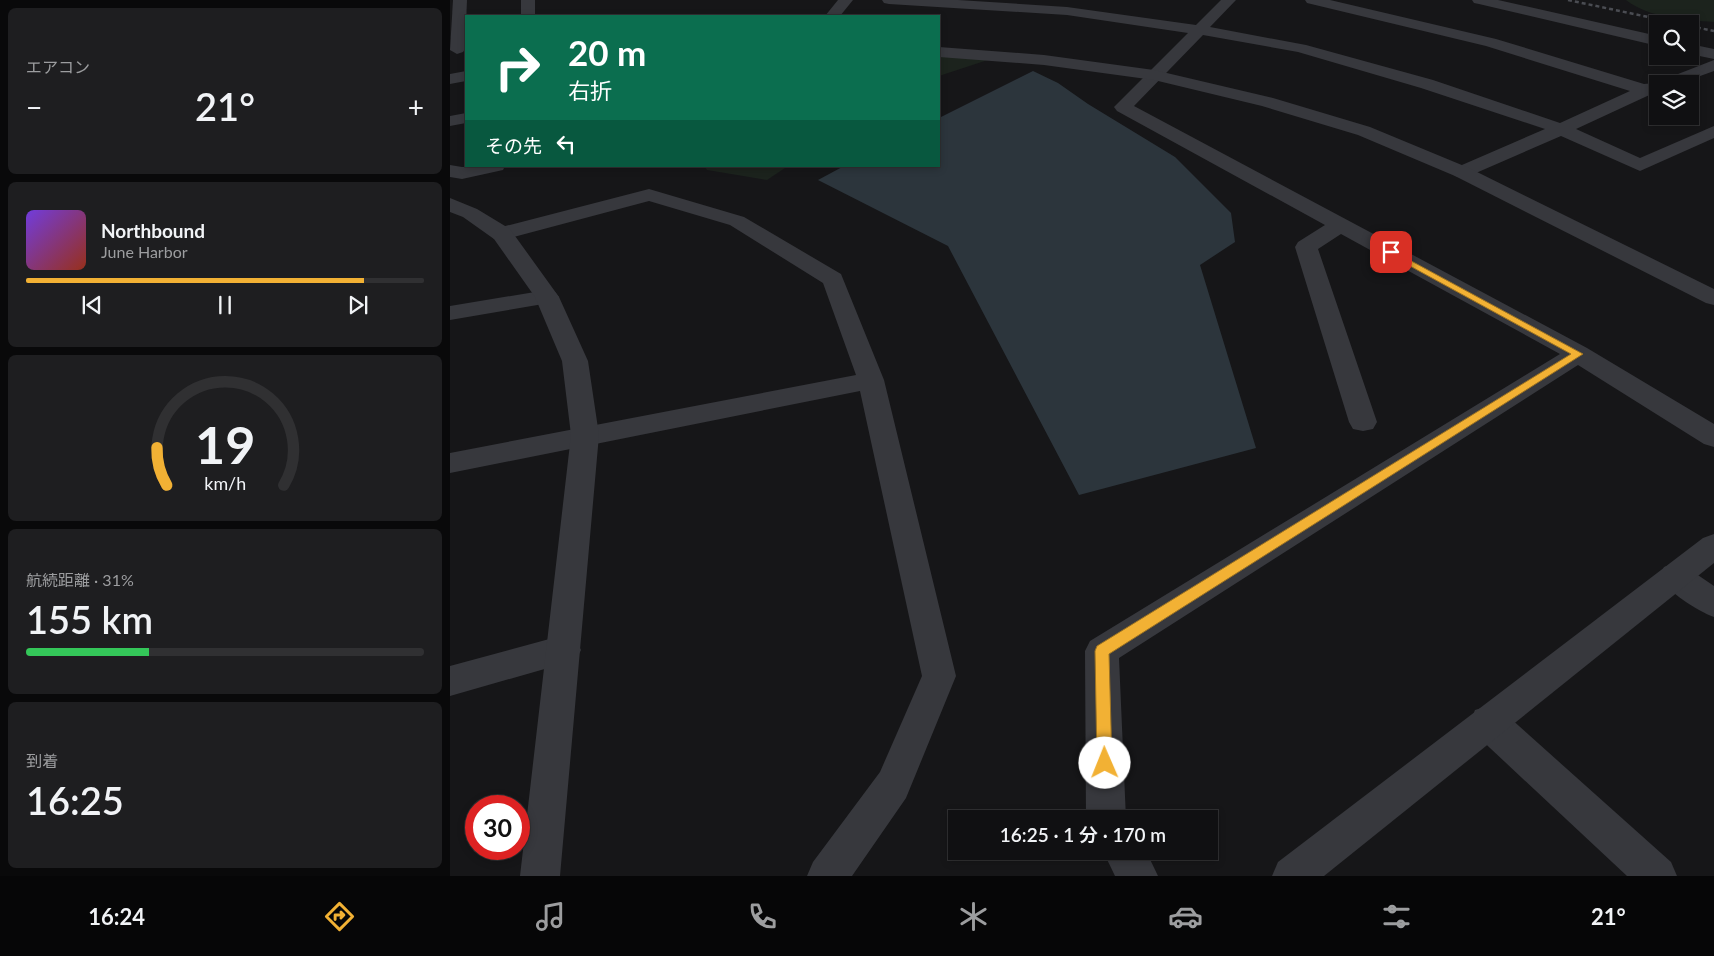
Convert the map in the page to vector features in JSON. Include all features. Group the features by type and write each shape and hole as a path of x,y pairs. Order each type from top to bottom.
{"street":[{"path":"458,49 460,0"},
{"path":"528,0 528,15"},
{"path":"833,15 846,0"},
{"path":"889,0 1067,11 1200,30 1300,48 1426,84 1561,129 1640,165 1714,131"},
{"path":"1229,0 1123,107 1578,354 1714,437"},
{"path":"1312,0 1331,1 1491,42 1649,87"},
{"path":"1479,0 1649,39"},
{"path":"1699,51 1714,54"},
{"path":"940,52 1044,60 1154,75 1267,102 1364,131 1462,172 1714,298"},
{"path":"1687,75 1714,65"},
{"path":"450,79 465,76"},
{"path":"1462,172 1649,89"},
{"path":"450,121 465,118"},
{"path":"450,171 462,173 491,167"},
{"path":"502,234 649,195 737,221 833,279 871,380 939,676 893,785 827,876"},
{"path":"450,204 470,213 502,234 547,297 575,361 585,435 540,876"},
{"path":"1340,225 1306,247 1363,422"},
{"path":"450,314 547,297"},
{"path":"1106,810 1102,651 1578,354"},
{"path":"450,462 871,380"},
{"path":"1292,876 1714,546"},
{"path":"1675,576 1714,604"},
{"path":"450,680 564,650"},
{"path":"1488,722 1657,876"},
{"path":"1128,860 1138,876"}],"shaded area":[{"path":"1626,0 1714,0 1714,22 1699,21 1699,15 1660,15 1635,6"},
{"path":"940,51 1003,55 940,76"},
{"path":"1033,71 1058,83 1088,104 1175,157 1231,213 1235,242 1200,265 1256,448 1079,495 948,246 818,180 842,167 940,167 940,118"},
{"path":"705,167 786,167 767,180 707,170"}],"railway":[{"path":"1568,0 1649,17"},
{"path":"1699,28 1714,31"}],"route":[{"path":"1105,763 1102,651 1578,354 1391,252"}]}
